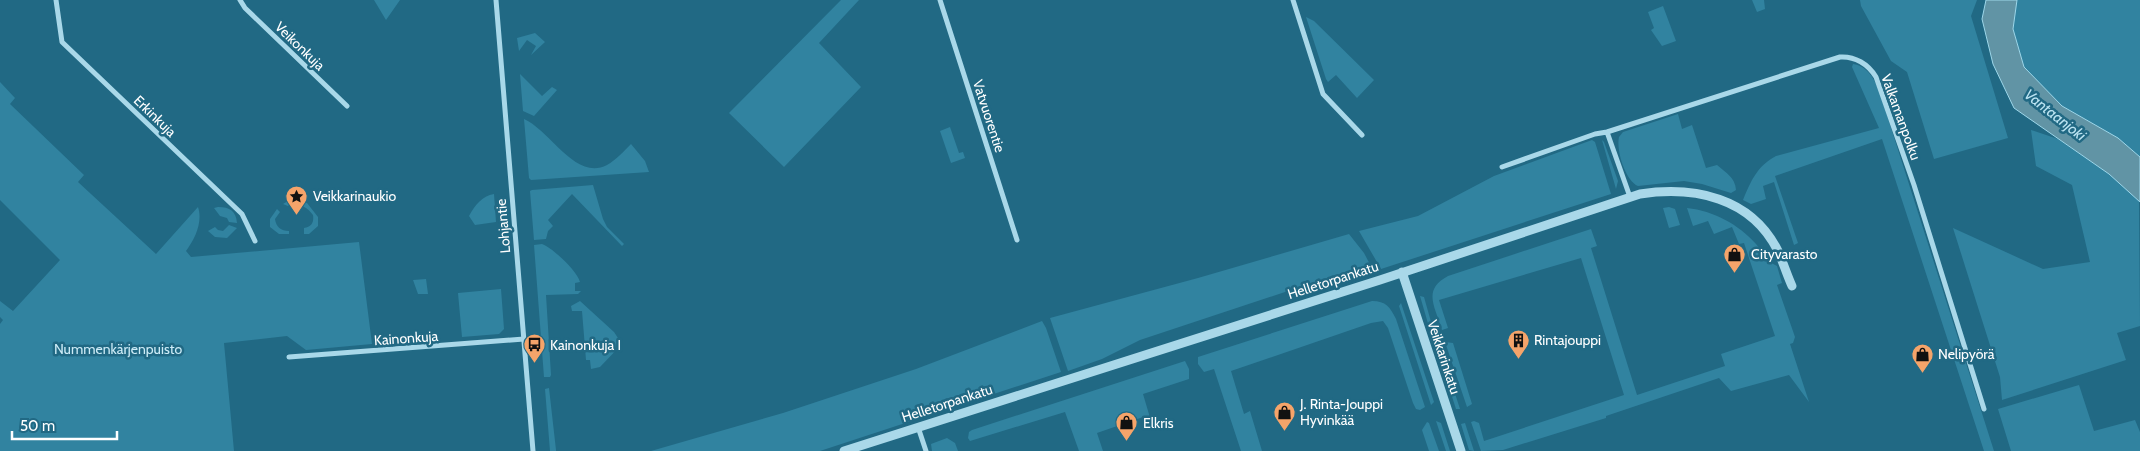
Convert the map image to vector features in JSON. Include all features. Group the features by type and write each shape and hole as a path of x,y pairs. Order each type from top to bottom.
{"street":[{"name":"Erkinkuja","path":"56,0 62,42 242,214 255,241"},
{"name":"Veikonkuja","path":"240,0 245,8 347,106"},
{"name":"Lohjantie","path":"496,0 533,451"},
{"name":"Vatvuorentie","path":"940,0 1017,240"},
{"path":"1294,0 1323,94 1362,135"},
{"name":"Valkamanpolku","path":"1502,167 1595,134 1607,132 1840,57 1849,56 1871,68 1876,76 1914,185 1984,410"},
{"path":"1607,132 1630,197"},
{"name":"Helletorpankatu","path":"844,451 1630,197 1659,191 1692,192 1726,201 1741,210 1759,225 1777,250 1792,286"},
{"name":"Veikkarinkatu","path":"1402,272 1461,451"},
{"name":"Kainonkuja","path":"289,357 524,339"},
{"path":"918,427 926,451"}],"green space":[{"path":"374,0 400,0 386,20"},
{"path":"841,0 859,0 819,43 861,87 784,167 729,113"},
{"path":"1752,0 1764,0 1765,9 1757,12"},
{"path":"1860,0 1977,0 1971,16 2008,138 1934,159 1907,72 1891,61 1861,6"},
{"path":"2017,0 2140,0 2140,157 2118,138 2062,106 2024,67 2013,29"},
{"path":"1663,6 1676,41 1662,46 1651,30 1654,28 1648,12"},
{"path":"1306,17 1314,21 1374,80 1357,98 1336,75 1328,82 1326,79"},
{"path":"535,33 545,42 531,55 536,46 527,40 519,51 517,38"},
{"path":"1853,64 1867,70 1879,90 1994,451 1984,451 1882,139 1775,176 1798,243 1794,245 1774,182 1763,186 1766,199 1751,204 1743,200 1759,169 1776,156 1879,128 1852,67"},
{"path":"520,74 542,96 552,87 557,90 534,116 523,111"},
{"name":"Nummenkärjenpuisto","path":"0,82 15,98 10,104 84,175 78,182 156,254 198,207 199,224 186,251 191,257 359,242 372,344 306,350 287,336 224,343 234,451 0,451 0,324 3,320 0,317 0,301 13,311 60,260 0,200"},
{"path":"1678,114 1682,129 1692,125 1706,168 1717,165 1732,178 1736,190 1731,193 1702,184 1684,181 1638,186 1629,178 1620,157 1619,137 1623,132"},
{"path":"524,119 534,125 574,161 584,166 595,168 607,165 631,144 645,161 649,172 531,180 529,178"},
{"path":"950,127 959,153 963,152 965,158 951,163 940,131"},
{"path":"2031,130 2058,139 2109,174 2139,201 2140,326 2117,333 2126,360 2002,400 2000,377 1953,228 2043,269 2090,262 2072,185 2036,166"},
{"path":"1592,140 1595,142 1611,194 1381,269 1359,231 1418,216 1494,176"},
{"path":"1602,140 1618,181 1616,189"},
{"path":"593,185 603,219 607,227 624,244 622,246 572,194 548,220 553,226 548,231 546,239 534,240 530,191"},
{"path":"494,194 496,222 475,225 469,216 471,212 482,199"},
{"path":"293,198 307,203 318,217 318,226 309,234 304,234 304,228 309,227 313,222 311,212 299,205 290,204 288,206 283,204"},
{"path":"214,208 232,210 237,223 229,222 227,218 220,216"},
{"path":"1663,208 1675,209 1680,225 1669,228"},
{"path":"1687,208 1716,215 1741,230 1756,244 1767,259 1777,266 1782,283 1777,285 1795,337 1793,343 1790,344 1809,402 1789,375 1731,391 1719,378 1606,416 1606,418 1503,450 1481,451 1471,422 1479,423 1484,441 1624,395 1581,258 1439,300 1448,328 1442,330 1434,306 1433,293 1440,281 1448,276 1591,229 1597,246 1591,248 1637,395 1725,366 1721,354 1775,336 1744,243 1739,244 1732,227 1714,234 1708,221 1693,226"},
{"path":"277,209 280,212 275,219 276,224 281,229 289,231 289,234 279,234 270,227 270,219"},
{"path":"229,225 237,228 227,238 215,237 208,231 215,227 223,231"},
{"path":"1349,234 1364,253 1374,272 1343,282 1309,284 1140,340 1102,359 1068,371 1050,318 1198,278"},
{"path":"542,244 547,246 570,266 580,282 575,283 575,291 581,291 578,294 546,295 550,377 544,377 534,245"},
{"path":"426,279 428,294 418,294 413,280"},
{"path":"501,289 504,329 499,334 462,337 458,293"},
{"path":"1420,296 1424,297 1433,329 1429,327"},
{"path":"580,301 614,332 622,344 600,367 591,369 590,360 586,360 582,311 572,311 571,306"},
{"path":"1372,301 1381,302 1387,306 1396,319 1425,407 1420,410 1416,409 1413,403 1388,328 1383,321 1371,323 1231,371 1244,414 1250,411 1262,451 1241,451 1214,369 1204,372 1198,364 1198,357"},
{"path":"1401,303 1434,402 1431,405 1399,306"},
{"path":"1042,321 1061,372 820,451 651,451 783,413 916,369"},
{"path":"1445,342 1453,343 1472,404 1467,407"},
{"path":"1439,344 1460,409 1456,409 1436,347"},
{"path":"1185,361 1189,369 1189,379 1143,394 1151,421 1148,422 1146,416 1097,433 1103,451 1079,451 1065,412 970,441 968,438 969,432 972,430"},
{"path":"2079,385 2094,431 2135,420 2140,432 2140,451 2011,451 1998,409"},
{"path":"549,388 556,451 550,451 545,389"},
{"path":"1436,421 1441,423 1450,451 1446,451"},
{"path":"1427,422 1439,451 1429,451 1422,430"},
{"path":"1465,423 1474,451 1469,450 1461,424"},
{"path":"947,438 955,443 958,451 932,451 931,444"}],"water":[{"name":"Vantaanjoki","path":"1986,0 2017,0 2013,29 2024,67 2062,106 2118,138 2140,157 2140,202 2109,174 2014,108 1993,64 1982,19"}],"place":[{"name":"Veikkarinaukio","path":"297,215"},
{"name":"Cityvarasto","path":"1735,273"},
{"name":"Rintajouppi","path":"1518,359"},
{"name":"Kainonkuja I","path":"534,364"},
{"name":"Nelipyörä","path":"1922,373"},
{"name":"J. Rinta-Jouppi Hyvinkää","path":"1284,431"},
{"name":"Elkris","path":"1127,442"}]}
